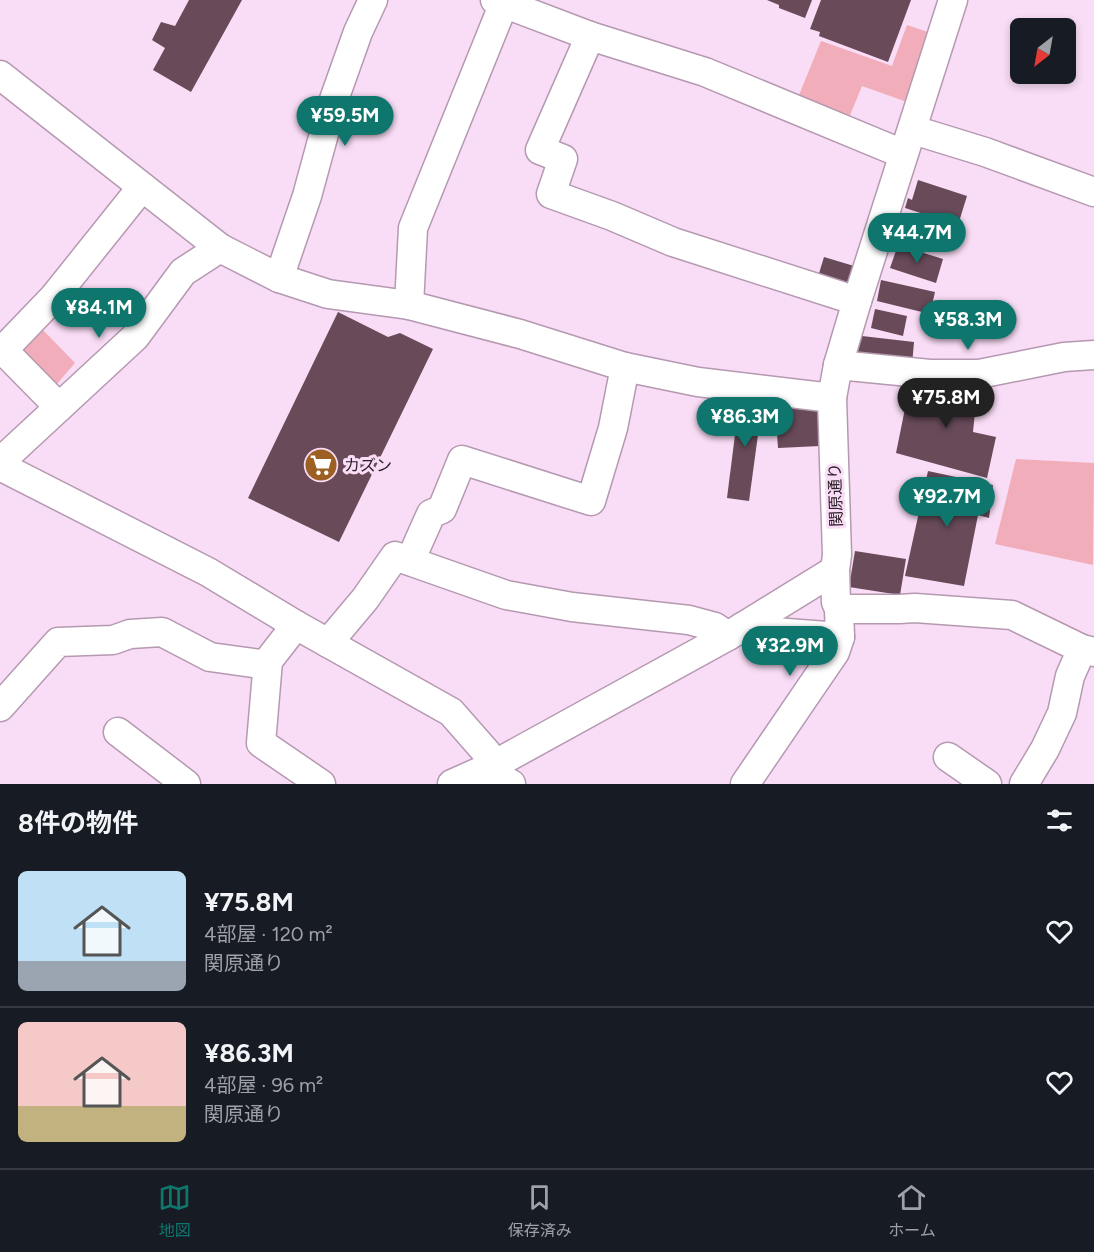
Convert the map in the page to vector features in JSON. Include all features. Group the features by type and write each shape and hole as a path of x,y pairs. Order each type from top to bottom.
{"street":[{"path":"279,278 307,196 331,108 358,32 373,0"},
{"name":"関原通り","path":"840,637 839,609 836,602 837,555 832,398 838,365 856,301 912,143 954,0"},
{"path":"409,305 413,228 499,2 590,36 705,72 912,143 985,152 1094,192"},
{"path":"590,36 540,150 563,159 551,194 612,216 673,242 856,301"},
{"path":"0,75 220,248 279,278 328,294 409,305 520,334 625,367 698,382 832,398"},
{"path":"60,407 2,348 54,297 142,187"},
{"path":"220,248 183,272 135,337 0,464 208,572 296,625 451,712 487,753 500,775"},
{"path":"838,365 930,374 979,374 1064,357 1094,355"},
{"path":"410,561 431,514 442,509 462,460 591,501 613,428 625,367"},
{"path":"328,643 365,599 395,556 506,595 572,607 690,620 735,631 840,637 835,652 745,784"},
{"path":"452,784 500,775 835,570"},
{"path":"839,609 915,608 1012,615 1088,650 1070,676 1062,713 1045,749 1024,784"},
{"path":"0,707 58,642 113,640 130,634 162,632 210,657 260,664 268,661 296,625"},
{"path":"268,661 261,743 321,784"},
{"path":"118,732 186,784"},
{"path":"948,757 987,784"}],"shaded area":[{"path":"907,25 931,33 907,102 862,86 848,120 797,100 821,41 892,66"},
{"path":"41,328 75,363 56,385 17,351"},
{"path":"1016,459 1094,463 1093,565 995,544"}],"building":[{"path":"189,0 242,0 191,92 153,70 165,48 152,40 161,22 175,26"},
{"path":"767,0 812,0 805,18 779,8 779,5"},
{"path":"821,0 911,0 888,62 819,36 820,32 810,29"},
{"path":"918,180 967,196 958,225 905,208 908,198 912,200"},
{"path":"898,245 943,259 936,283 890,268"},
{"path":"824,257 854,266 847,290 817,280"},
{"path":"881,280 935,292 930,314 877,301"},
{"path":"875,309 907,316 903,336 871,328"},
{"path":"338,312 388,337 400,333 433,349 339,542 248,498"},
{"path":"862,336 914,342 912,365 856,358"},
{"path":"978,381 973,432 996,437 987,478 896,453 909,389"},
{"path":"740,395 763,398 749,501 727,498"},
{"path":"818,404 820,446 778,448 775,406"},
{"path":"928,471 993,485 989,518 978,515 964,586 905,576"},
{"path":"855,551 906,559 900,595 849,587"}],"place":[{"name":"カズン","path":"321,465"}]}
